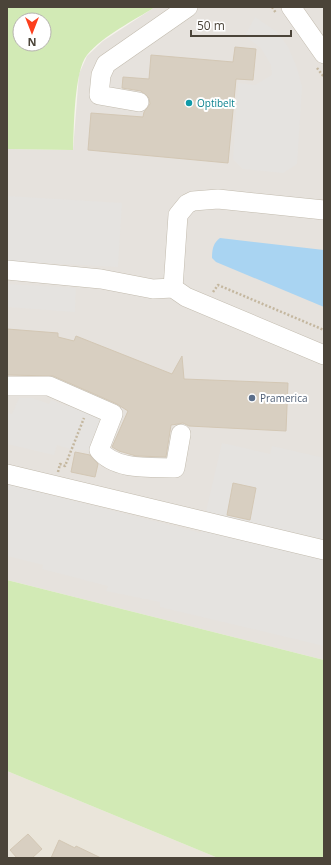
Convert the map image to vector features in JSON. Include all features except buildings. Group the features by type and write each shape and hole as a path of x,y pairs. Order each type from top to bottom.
{"street":[{"path":"139,102 99,96 101,75 106,64 188,7"},
{"path":"291,7 324,54"},
{"path":"173,288 178,215 187,204 193,201 218,199 324,210"},
{"path":"7,270 101,279 154,289 173,288 186,297 324,355"},
{"path":"7,386 48,386 113,414 100,450 105,457 131,466 175,468 181,434"},
{"path":"7,474 324,550"}],"path":[{"path":"206,305 209,296 218,285 324,330"},
{"path":"53,485 60,464 65,466 89,404"}],"shaded area":[{"path":"155,7 324,7 324,660 7,580 7,149 73,150 79,74 87,56 103,41"},
{"path":"255,17 277,32 288,47 297,68 302,87 297,164 283,173 243,169 233,159 238,83 255,85 272,75 271,65 261,48 245,36"},
{"path":"7,196 122,203 118,267 7,261"},
{"path":"7,284 76,288 75,312 7,307"},
{"path":"19,398 32,398 49,404 51,400 65,406 89,403 113,414 99,450 73,450 57,445 54,455 7,444 7,413 12,414"},
{"path":"222,443 270,454 272,446 324,458 324,646 160,607 160,602 106,591 108,586 42,569 43,565 7,556 7,484 201,533"},
{"path":"7,771 218,858 7,858"}],"green space":[{"path":"7,7 155,7 110,35 87,55 79,74 77,86 74,114 73,150 7,149"},
{"path":"7,580 324,660 324,858 218,858 7,771"}],"water":[{"path":"220,238 324,250 324,307 216,262 212,258 213,249 214,244"}],"place":[{"name":"Optibelt","path":"189,103"},
{"name":"Pramerica","path":"252,398"}]}
